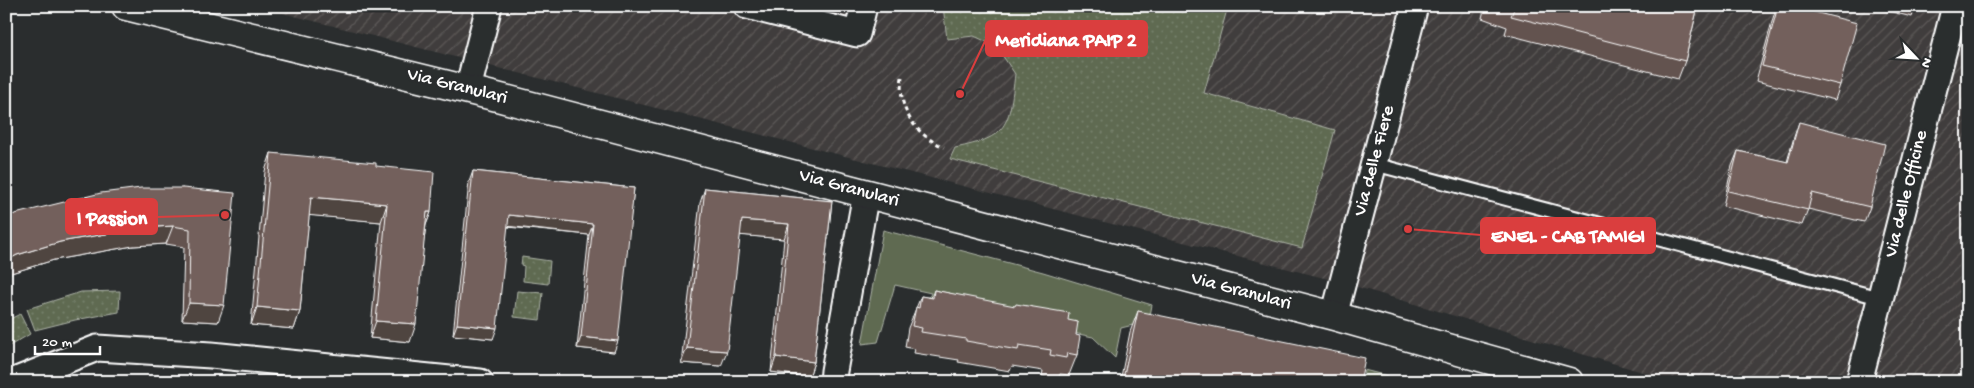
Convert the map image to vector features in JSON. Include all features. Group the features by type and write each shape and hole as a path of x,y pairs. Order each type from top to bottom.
{"street":[{"name":"Via Granulari","path":"126,6 468,89 1334,316 1569,382"},
{"path":"468,89 489,6"},
{"path":"747,6 857,34 864,6"},
{"name":"Via delle Fiere","path":"1334,316 1415,6"},
{"name":"Via delle Officine","path":"1859,382 1955,6"},
{"path":"833,382 866,194"},
{"path":"14,382 19,378 97,348 211,355 480,382"}],"lane":[{"path":"1374,164 1880,298"}],"path":[{"path":"902,76 902,98 909,119 925,137 944,147"}],"shaded area":[{"path":"255,6 1968,6 1968,382 1676,382 1344,283"}],"green space":[{"path":"943,6 1228,6 1204,93 1335,130 1302,248 950,159 955,148 986,139 1003,126 1011,106 1015,74 996,46 974,36 947,39"},
{"path":"883,230 1043,272 1152,305 1149,321 1121,328 1115,358 1093,337 927,302 931,293 895,285 878,342 862,344"},
{"path":"522,257 550,261 548,284 523,281 524,266 521,265"},
{"path":"120,291 119,312 35,330 27,309 81,292"},
{"path":"517,291 543,293 540,320 514,317"},
{"path":"20,314 30,334 6,348 6,321"},
{"path":"1364,370 1411,382 1363,382"}],"building":[{"path":"1506,6 1698,6 1685,61 1511,16 1514,9"},
{"path":"1778,6 1791,6 1857,23 1840,85 1762,66"},
{"path":"1799,122 1885,144 1870,207 1812,193 1808,210 1728,191 1738,151 1788,162"},
{"path":"271,153 376,163 376,166 434,172 431,212 427,212 416,324 376,321 387,204 311,197 300,311 257,307"},
{"path":"473,171 634,188 618,341 581,337 593,224 509,215 497,328 457,324"},
{"path":"141,188 183,188 235,193 224,305 189,303 190,229 173,226 140,228 60,242 17,255 6,261 6,217 101,193"},
{"path":"705,188 832,201 814,362 776,357 789,224 742,220 727,351 687,348"},
{"path":"934,290 1015,306 1016,304 1069,313 1068,320 1078,322 1076,335 1080,336 1077,355 1067,353 1066,358 1050,355 1051,350 1019,345 1018,350 921,332 922,328 912,326 916,307 919,308 921,296 933,298"},
{"path":"1138,311 1365,358 1360,382 1138,382 1123,379"},
{"path":"247,379 264,382 247,382"},
{"path":"177,380 194,382 177,382"}],"place":[{"name":"Meridiana PAIP 2","path":"960,94"},
{"name":"I Passion","path":"225,215"},
{"name":"ENEL - CAB TAMIGI","path":"1408,229"}]}
